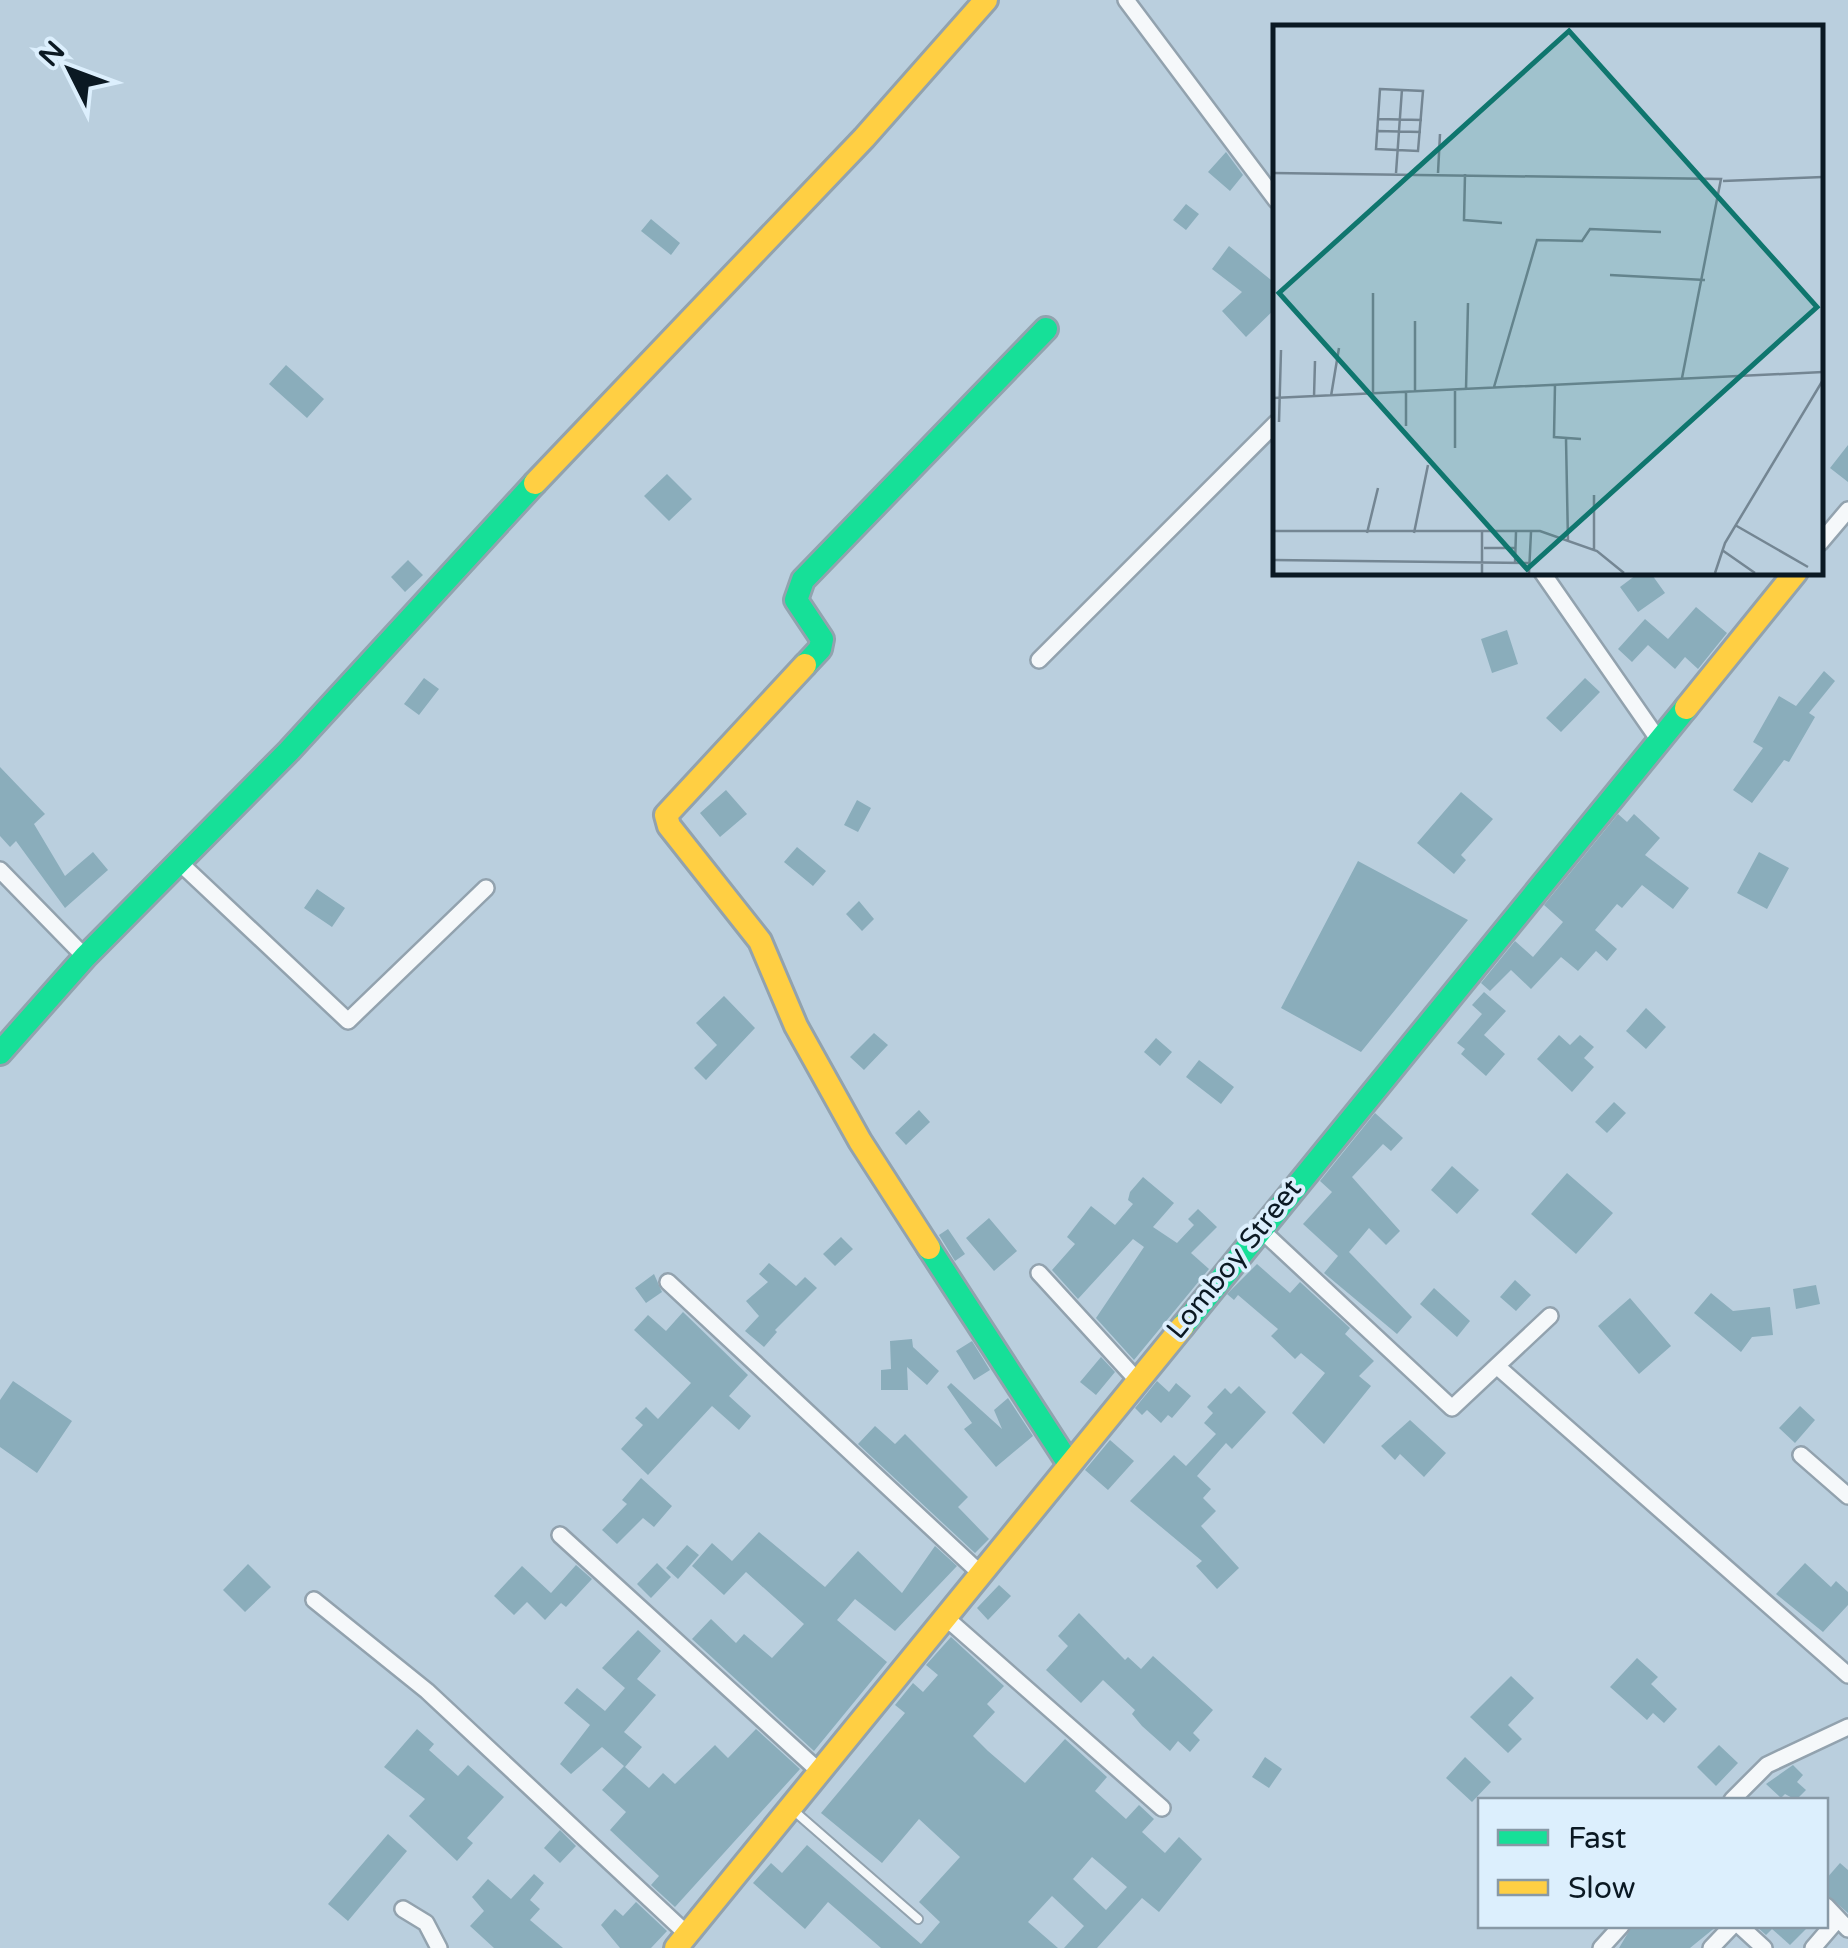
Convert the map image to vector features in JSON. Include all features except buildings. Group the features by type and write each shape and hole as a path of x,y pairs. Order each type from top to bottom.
{"street":[{"path":"0,1054 85,957 289,752 558,458 864,138 986,0"},
{"path":"1126,0 1273,196"},
{"path":"1046,329 803,580 796,600 822,639 820,649 666,815 669,826 760,941 796,1026 860,1141 1069,1464"},
{"path":"1039,660 1273,427"},
{"path":"1823,539 1848,510"},
{"path":"1544,575 1658,739"},
{"name":"Lomboy Street","path":"681,1941 1794,575"},
{"path":"180,862 348,1021 486,888"},
{"path":"0,870 85,957"},
{"path":"1260,1228 1446,1404 1460,1405 1550,1316"},
{"path":"1039,1274 1136,1380"},
{"path":"668,1282 980,1573"},
{"path":"1499,1368 1848,1675"},
{"path":"1801,1455 1848,1496"},
{"path":"560,1535 820,1772"},
{"path":"314,1600 427,1691 681,1941"},
{"path":"945,1617 1162,1808"},
{"path":"1734,1798 1767,1765 1848,1726"},
{"path":"403,1909 426,1923 439,1948"},
{"path":"1812,1948 1843,1924"},
{"path":"1600,1948 1619,1928"},
{"path":"1712,1948 1734,1928"},
{"path":"1739,1928 1764,1948"}],"lane":[{"path":"790,1808 918,1919"}],"traffic: fast":[{"path":"805,665 820,649 822,639 796,600 803,580 1046,329"},
{"path":"0,1053 85,957 289,751 535,483"},
{"path":"1183,1326 1686,708"},
{"path":"929,1248 1069,1464"}],"traffic: slow":[{"path":"535,483 864,138 986,0"},
{"path":"1686,708 1794,575"},
{"path":"805,665 666,815 669,826 760,941 796,1026 860,1141 929,1248"},
{"path":"676,1948 1183,1326"}]}
